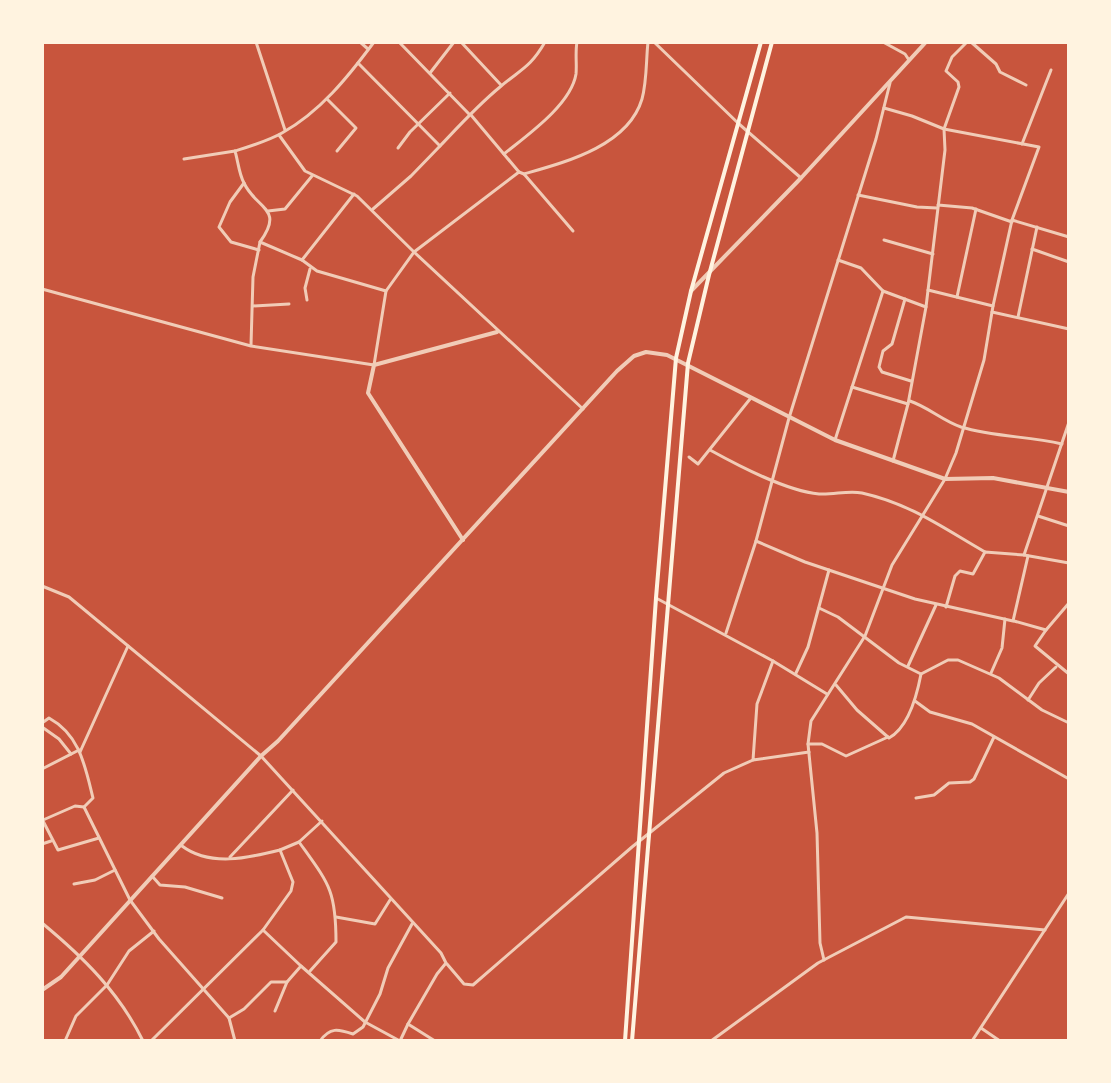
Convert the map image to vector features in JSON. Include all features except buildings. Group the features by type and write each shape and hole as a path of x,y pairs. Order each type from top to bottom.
{"main road":[{"path":"625,1041 676,358 691,291 761,42"},
{"path":"632,1041 688,363 772,42"}],"street":[{"path":"256,42 286,131"},
{"path":"360,42 368,49"},
{"path":"184,159 235,151 286,131 327,99 374,42"},
{"path":"399,42 450,93 573,231"},
{"path":"430,73 454,42"},
{"path":"461,42 501,85"},
{"path":"372,210 501,85 524,71 545,42"},
{"path":"504,154 540,126 570,88 576,74 577,42"},
{"path":"463,540 368,393 386,291 414,252 522,173 562,163 621,133 634,117 642,98 648,42"},
{"path":"654,42 739,124 801,178"},
{"path":"883,42 905,54 909,60"},
{"path":"691,291 801,178 926,42"},
{"path":"893,461 926,307 945,150 944,129 959,87 946,71 947,66 969,42 996,64 1000,72 1026,85"},
{"path":"358,63 440,146"},
{"path":"1022,144 1051,70"},
{"path":"726,635 891,80"},
{"path":"398,148 450,93"},
{"path":"327,99 356,128 337,151"},
{"path":"824,960 820,943 817,833 808,744 811,721 865,636 892,565 945,479 984,360 1012,221 1039,147 944,129 884,108"},
{"path":"279,135 298,163 312,176 354,194 497,332 583,409"},
{"path":"235,151 244,183 268,211 270,228 260,242 253,277 251,346"},
{"path":"268,211 285,209 312,176"},
{"path":"244,183 230,202 219,227 231,242 259,250"},
{"path":"302,260 354,194"},
{"path":"858,195 917,207 976,209 1069,237"},
{"path":"957,297 976,209"},
{"path":"1018,317 1037,227"},
{"path":"884,240 933,254"},
{"path":"260,242 302,260 310,269 386,291"},
{"path":"1032,249 1069,262"},
{"path":"838,260 861,268 883,291 926,307"},
{"path":"307,300 305,288 310,269"},
{"path":"42,289 251,346 374,365 497,332"},
{"path":"928,290 993,306"},
{"path":"835,440 883,291"},
{"path":"905,299 892,344 883,351 879,367 882,372 912,381"},
{"path":"251,307 289,304"},
{"path":"992,312 1069,329"},
{"path":"42,990 61,977 261,756 634,356 646,352 676,358 750,399 835,440 945,479 993,478 1069,492"},
{"path":"852,387 908,402 985,433 1037,438 1062,444"},
{"path":"689,457 698,464 750,399"},
{"path":"1013,621 1026,555 1069,422"},
{"path":"710,450 773,480 815,494 860,493 923,514 985,552 1069,563"},
{"path":"1037,516 1069,526"},
{"path":"756,541 829,570 936,605 1046,630"},
{"path":"946,607 955,576 960,571 973,574 985,552"},
{"path":"795,674 805,655 829,570"},
{"path":"42,586 69,597 261,756 441,953 464,984 473,985 724,773 753,760 809,752"},
{"path":"656,598 773,661 828,695"},
{"path":"1069,603 1035,646 1069,674"},
{"path":"908,667 936,605"},
{"path":"819,608 838,617 921,674"},
{"path":"1064,608 1069,613"},
{"path":"990,674 1002,648 1005,619"},
{"path":"42,769 79,751 128,646"},
{"path":"921,674 948,660 958,660 999,678 1042,710 1069,723"},
{"path":"753,760 757,704 773,661"},
{"path":"1028,700 1056,666"},
{"path":"808,744 822,744 846,756 892,738 915,701 921,674"},
{"path":"836,685 857,710 888,737"},
{"path":"915,701 930,712 972,724 1069,779"},
{"path":"71,754 42,725 49,718 69,731 79,751 93,798 84,807"},
{"path":"916,798 934,795 949,783 974,779 994,737"},
{"path":"230,857 293,790"},
{"path":"84,807 75,806 42,820 51,841 56,849 61,850 99,838"},
{"path":"84,807 130,900 159,939 229,1018 235,1041"},
{"path":"182,846 201,857 248,858 299,842 322,821"},
{"path":"42,844 51,841"},
{"path":"299,842 331,888 336,917 336,942 310,971"},
{"path":"151,1041 263,930 291,891 293,882 280,850"},
{"path":"74,884 95,880 115,869"},
{"path":"152,876 160,885 185,887 222,898"},
{"path":"972,1041 1069,893"},
{"path":"336,917 375,924 390,899"},
{"path":"711,1041 824,960 906,917 1045,930"},
{"path":"42,923 80,955 107,985 127,1010 143,1041"},
{"path":"320,1041 330,1030 357,1033 380,994 388,968 412,924"},
{"path":"263,930 365,1022 400,1041 446,963"},
{"path":"65,1041 76,1016 107,985 129,951 154,931"},
{"path":"275,1011 287,982 301,966"},
{"path":"229,1018 244,1009 271,982 287,982"},
{"path":"408,1024 435,1041"},
{"path":"981,1028 1000,1041"}]}
